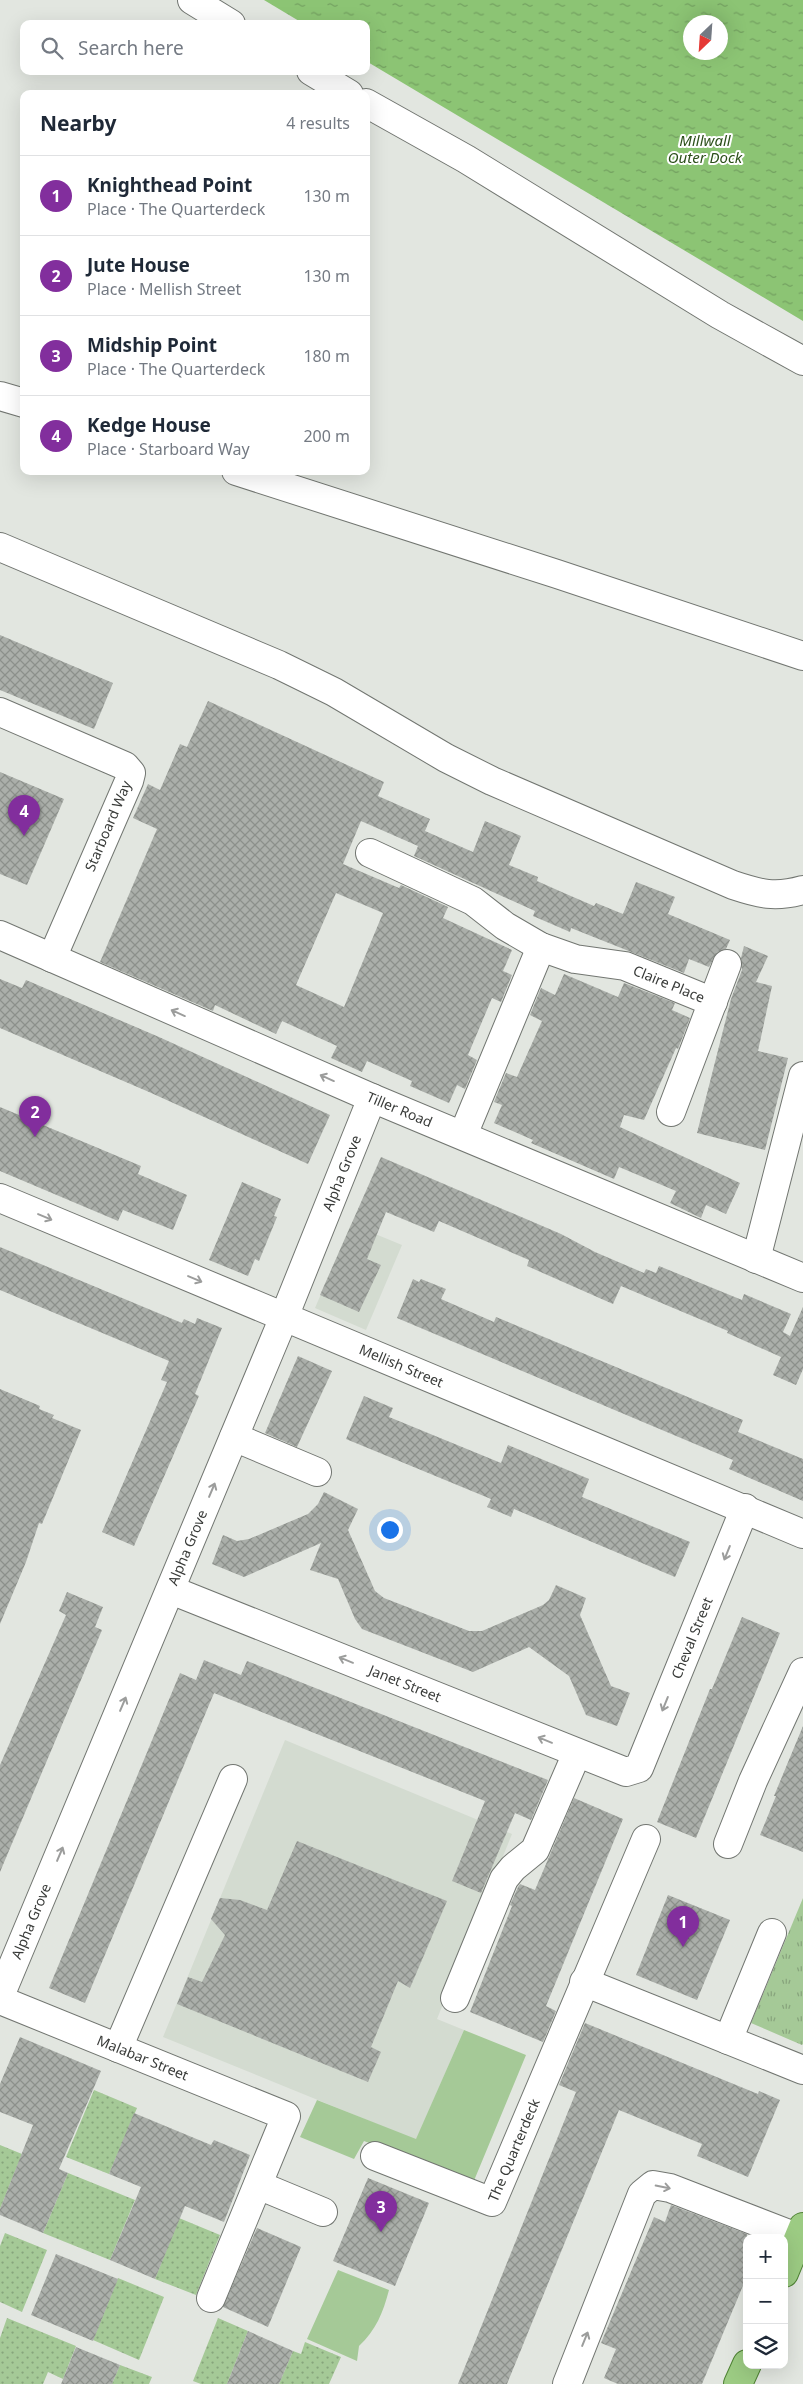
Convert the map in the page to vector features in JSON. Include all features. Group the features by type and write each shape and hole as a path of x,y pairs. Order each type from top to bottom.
{"main road":[{"path":"788,2263 801,2233"},
{"path":"738,2384 745,2369"}],"street":[{"path":"192,0 225,20"},
{"path":"318,75 342,90"},
{"path":"370,105 466,159 720,315 803,361"},
{"path":"0,396 20,402"},
{"path":"249,475 558,574 803,656"},
{"path":"0,547 279,665 334,692 446,758 492,781 733,885 760,894 784,895 803,890"},
{"name":"Starboard Way","path":"0,712 124,766 131,773 52,958"},
{"name":"Claire Place","path":"370,853 473,901 505,926 540,947 575,959 625,966 713,1002 671,1112"},
{"name":"Tiller Road","path":"0,935 372,1098 803,1278"},
{"path":"463,1135 540,947"},
{"path":"713,1002 727,964"},
{"path":"756,1258 803,1076"},
{"name":"Alpha Grove","path":"0,1996 171,1590 372,1098"},
{"name":"Mellish Street","path":"0,1198 745,1508 803,1534"},
{"path":"234,1437 318,1472"},
{"name":"Cheval Street","path":"639,1768 745,1508"},
{"name":"Janet Street","path":"171,1590 626,1772 639,1768"},
{"path":"728,1844 753,1781 803,1672"},
{"path":"455,1998 504,1879 513,1868 535,1850 577,1753"},
{"path":"118,2048 233,1779"},
{"name":"The Quarterdeck","path":"375,2156 492,2202 646,1839"},
{"path":"728,2040 772,1934"},
{"path":"584,1982 803,2070"},
{"name":"Malabar Street","path":"0,2000 286,2116 258,2185"},
{"path":"211,2298 258,2185 323,2212"},
{"path":"567,2384 642,2194 653,2185 670,2188 801,2233"}],"shaded area":[{"path":"351,1224 402,1245 366,1330 315,1308"},
{"path":"285,1740 512,1834 437,2019 464,2030 416,2140 163,2037"}],"green space":[{"path":"803,1898 803,2044 802,2045 751,2023"},
{"path":"464,2030 526,2055 473,2183 364,2141 354,2159 300,2137 317,2100 416,2139"},
{"path":"94,2090 137,2108 109,2174 66,2157"},
{"path":"0,2145 22,2154 0,2209"},
{"path":"68,2173 135,2200 110,2260 43,2233"},
{"path":"179,2218 220,2235 196,2295 155,2279"},
{"path":"5,2233 47,2250 22,2312 0,2302 0,2246"},
{"path":"338,2270 389,2290 378,2321 359,2346 357,2361 307,2339"},
{"path":"118,2278 164,2297 139,2360 93,2340"},
{"path":"7,2318 76,2346 63,2379 48,2372 43,2384 0,2384 0,2338"},
{"path":"218,2318 248,2331 227,2384 201,2384 193,2381"},
{"path":"305,2342 341,2357 329,2384 279,2384 293,2351 301,2354"},
{"path":"120,2365 152,2377 149,2384 112,2384"}],"water":[{"name":"Millwall Outer Dock","path":"264,0 803,0 803,321 370,63 370,20 297,20"}],"building":[{"path":"0,635 113,683 94,729 0,690"},
{"path":"208,701 384,782 378,796 430,819 425,831 473,852 485,821 521,836 509,865 538,877 537,881 594,906 596,903 623,914 636,882 675,897 668,914 730,940 726,949 717,952 709,967 689,959 684,973 571,928 570,932 533,916 535,911 414,856 418,846 361,821 343,864 399,888 401,885 448,907 443,918 512,950 503,971 512,975 501,1002 492,998 468,1055 477,1060 465,1089 457,1085 449,1103 410,1086 412,1081 367,1061 362,1072 331,1058 337,1046 282,1021 276,1034 215,1005 213,1011 100,962 157,829 133,818 148,784 160,790 180,744 187,747","holes":["336,893 383,913 344,1007 296,985"]},
{"path":"0,772 64,799 27,885 0,874"},
{"path":"744,946 768,956 756,982 772,986 758,1051 788,1058 765,1150 697,1133 731,999 742,970 741,958"},
{"path":"564,974 618,997 624,983 675,1003 672,1010 690,1018 678,1049 676,1048 644,1120 624,1115 620,1127 740,1183 726,1214 706,1205 701,1218 670,1203 676,1191 619,1167 614,1179 531,1143 533,1140 494,1123 502,1105 494,1102 506,1073 517,1077 542,1021 530,1015 541,988 555,995"},
{"path":"0,979 22,988 26,980 159,1037 330,1115 308,1164 149,1092 0,1028"},
{"path":"0,1107 141,1166 138,1174 187,1195 173,1230 123,1210 118,1221 0,1171"},
{"path":"381,1157 561,1234 595,1252 644,1273 646,1269 656,1273 659,1266 742,1300 744,1294 791,1314 783,1332 790,1336 803,1307 803,1369 796,1385 773,1375 781,1357 727,1333 728,1331 621,1286 613,1304 527,1266 529,1260 439,1221 434,1232 386,1212 367,1259 381,1265 359,1312 320,1295"},
{"path":"242,1182 281,1199 274,1216 277,1217 259,1261 255,1259 248,1276 209,1260"},
{"path":"0,1247 182,1323 184,1319 195,1324 197,1318 222,1328 195,1394 199,1396 134,1546 102,1532 167,1382 161,1380 169,1361 0,1290"},
{"path":"413,1279 419,1282 421,1279 446,1289 441,1299 494,1322 496,1317 743,1420 738,1432 803,1459 803,1501 729,1469 733,1460 397,1318"},
{"path":"298,1356 332,1371 297,1447 265,1433"},
{"path":"0,1389 40,1406 39,1409 54,1415 52,1418 81,1430 42,1524 39,1523 26,1562 0,1624"},
{"path":"364,1396 393,1408 389,1417 501,1463 508,1445 589,1479 582,1497 690,1542 675,1577 514,1509 511,1517 487,1507 491,1499 346,1439"},
{"path":"324,1492 358,1509 348,1530 375,1591 384,1598 469,1631 482,1631 543,1605 549,1600 556,1585 586,1598 580,1615 611,1686 630,1693 617,1726 586,1715 569,1676 529,1647 473,1672 362,1629 355,1619 338,1579 310,1570 321,1543 244,1577 212,1564 223,1535 237,1541 249,1539 308,1514 318,1504"},
{"path":"67,1592 103,1607 95,1627 102,1630 0,1872 0,1765 66,1615 59,1611"},
{"path":"742,1617 780,1633 696,1838 657,1822 710,1689 712,1689"},
{"path":"204,1660 241,1675 247,1661 548,1780 531,1820 515,1813 481,1893 452,1881 485,1801 214,1693 85,2003 49,1988 180,1673 196,1680"},
{"path":"803,1726 803,1852 760,1835"},
{"path":"574,1798 623,1819 546,2006 556,2011 543,2042 470,2012 518,1887 520,1884 535,1890"},
{"path":"297,1841 447,1901 410,1988 398,1981 371,2047 381,2052 368,2082 177,2004 188,1977 202,1982 225,1935 211,1919 220,1898 240,1900 267,1910"},
{"path":"668,1895 730,1920 697,2000 636,1975"},
{"path":"585,2023 758,2094 759,2091 780,2100 748,2177 697,2156 702,2144 619,2110 507,2384 458,2384 576,2092 559,2085"},
{"path":"20,2037 101,2071 59,2169 68,2173 43,2233 0,2215 0,2209 33,2125 0,2112 0,2084"},
{"path":"134,2113 211,2145 214,2140 250,2155 224,2222 185,2206 155,2279 110,2260 141,2187 109,2174"},
{"path":"368,2178 429,2203 395,2286 333,2261"},
{"path":"671,2205 747,2234 743,2234 743,2286 702,2384 618,2384 604,2378 616,2349 601,2343 654,2217 665,2222"},
{"path":"257,2228 301,2247 268,2327 223,2307"},
{"path":"56,2254 118,2279 93,2341 31,2315"},
{"path":"248,2331 293,2351 279,2384 227,2384"},
{"path":"76,2347 120,2365 112,2384 61,2384"}],"place":[{"name":"Kedge House","path":"24,836"},
{"name":"Jute House","path":"35,1137"},
{"name":"Knighthead Point","path":"683,1947"},
{"name":"Midship Point","path":"381,2232"}]}
